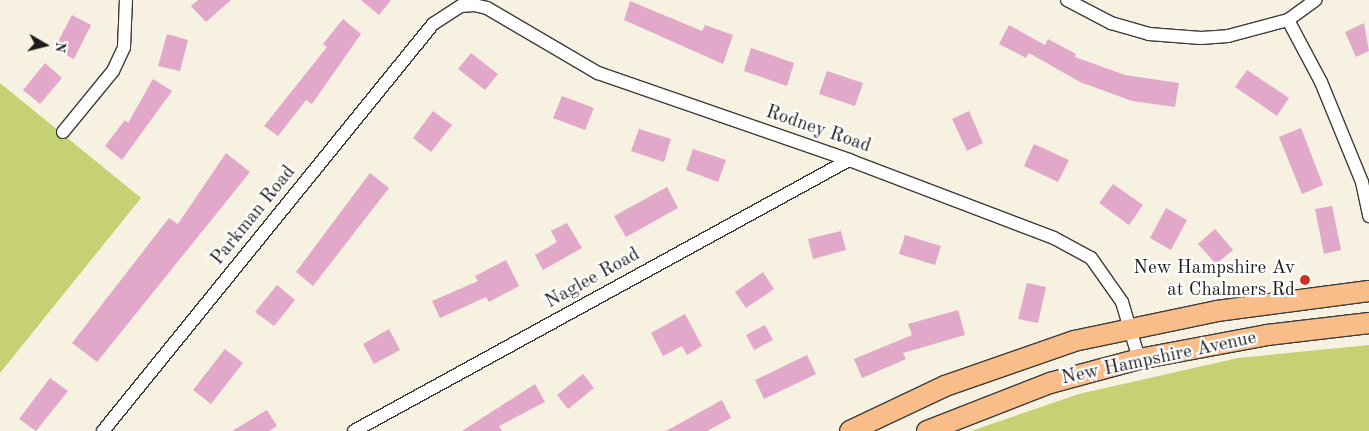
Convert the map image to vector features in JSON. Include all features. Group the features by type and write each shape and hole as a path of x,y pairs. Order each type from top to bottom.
{"main road":[{"name":"New Hampshire Avenue","path":"850,431 946,386 1074,341 1130,327 1369,291"},
{"name":"New Hampshire Avenue","path":"927,431 1050,383 1139,359 1369,323"}],"street":[{"path":"63,132 113,71 124,47 126,0"},
{"path":"1067,0 1111,23 1149,34 1228,36 1288,20 1316,0"},
{"name":"Rodney Road","path":"433,24 461,6 487,8 598,73 849,160 1054,238 1091,258 1110,279 1130,327 1139,359"},
{"path":"1288,20 1321,82 1362,182 1369,216"},
{"name":"Parkman Road","path":"103,431 433,24"},
{"name":"Naglee Road","path":"354,431 849,160"}],"green space":[{"path":"0,83 141,198 0,373"},
{"path":"1369,345 1369,431 971,431 1079,394 1238,358"}],"building":[{"path":"198,0 231,0 206,22 191,6"},
{"path":"361,0 391,0 379,15"},
{"path":"630,1 702,31 705,25 733,35 723,64 624,20"},
{"path":"72,15 91,25 74,59 54,49"},
{"path":"343,19 361,34 312,104 306,100 278,136 264,126 327,47 323,44"},
{"path":"1364,23 1369,51 1356,57 1345,32"},
{"path":"1009,25 1045,45 1048,39 1076,54 1075,57 1125,75 1179,83 1175,107 1132,101 1080,82 1029,53 1026,58 999,44"},
{"path":"167,34 188,40 180,71 158,66"},
{"path":"751,48 794,63 787,86 744,71"},
{"path":"471,53 498,74 485,90 458,69"},
{"path":"45,63 62,78 40,104 23,90"},
{"path":"1247,70 1289,98 1277,116 1235,87"},
{"path":"827,71 863,83 855,106 819,94"},
{"path":"153,79 172,91 122,160 105,146 125,120 128,123"},
{"path":"562,96 594,108 585,130 553,118"},
{"path":"433,111 452,125 431,152 413,138"},
{"path":"969,111 983,143 967,151 952,119"},
{"path":"1301,128 1323,185 1302,194 1279,137"},
{"path":"639,129 671,139 664,162 631,151"},
{"path":"1034,144 1069,160 1058,182 1024,166"},
{"path":"693,149 726,160 718,182 686,170"},
{"path":"226,153 250,172 97,362 72,343 169,218 178,224"},
{"path":"370,173 389,188 313,286 296,272"},
{"path":"1113,184 1143,205 1129,225 1099,203"},
{"path":"667,187 678,208 626,237 614,216"},
{"path":"1332,206 1341,250 1324,254 1315,209"},
{"path":"1166,208 1187,220 1171,250 1150,238"},
{"path":"567,223 582,248 543,270 535,255 557,242 551,231"},
{"path":"1215,229 1233,250 1216,264 1198,244"},
{"path":"841,231 846,250 813,259 808,239"},
{"path":"905,235 941,246 935,265 899,254"},
{"path":"506,260 519,286 489,302 486,297 440,318 432,301 478,281 475,276"},
{"path":"763,272 774,289 746,308 735,292"},
{"path":"1027,283 1046,287 1038,323 1018,319"},
{"path":"277,285 295,300 274,326 255,312"},
{"path":"958,310 965,335 903,353 906,359 862,378 854,359 912,335 908,324"},
{"path":"685,314 702,346 687,355 682,346 663,356 651,333"},
{"path":"765,325 773,340 754,350 746,335"},
{"path":"389,329 400,350 374,364 363,344"},
{"path":"225,349 243,363 211,404 193,390"},
{"path":"807,355 816,374 764,399 755,380"},
{"path":"583,374 594,388 568,409 557,395"},
{"path":"50,378 68,391 36,431 19,419"},
{"path":"535,384 545,402 499,426 502,431 462,431"},
{"path":"722,400 731,418 707,431 666,431"},
{"path":"267,410 277,426 269,431 232,431"}],"place":[{"name":"New Hampshire Av at Chalmers Rd","path":"1305,280"}]}
